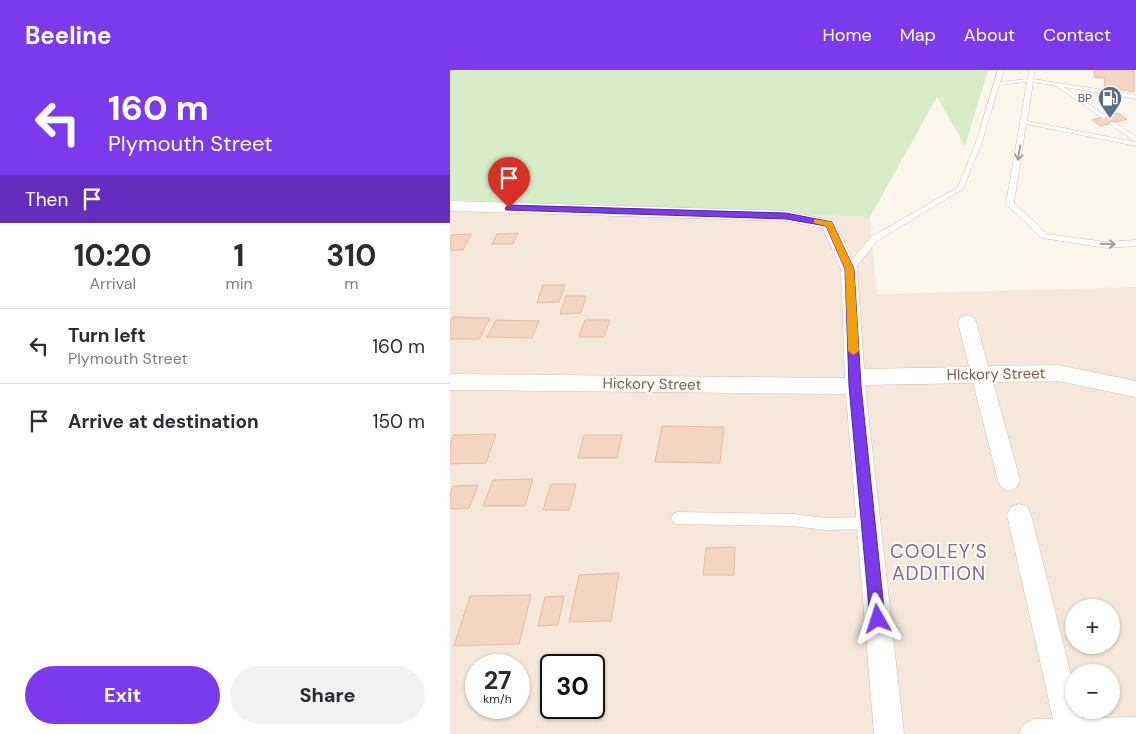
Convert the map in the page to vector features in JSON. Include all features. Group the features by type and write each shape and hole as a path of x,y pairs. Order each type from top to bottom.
{"street":[{"path":"450,206 786,216 829,224 850,269 855,382 889,734"},
{"path":"966,322 1008,480"},
{"name":"HIckory Street","path":"855,382 980,374 1058,373 1136,390"},
{"name":"Hickory Street","path":"450,382 855,382"},
{"path":"1019,515 1071,734"},
{"path":"1034,734 1136,732"}],"lane":[{"path":"850,269 874,239 961,188 978,145 1001,70"},
{"path":"1032,70 1010,204 1045,236 1106,245 1136,243"},
{"path":"997,84 1030,80 1136,97"},
{"path":"1056,84 1104,117"},
{"path":"1023,122 1136,144"},
{"path":"1112,123 1136,140"},
{"path":"677,518 793,520 826,524 868,524"}],"shaded area":[{"path":"450,200 870,217 877,294 1136,287 1136,734 450,734"}],"green space":[{"path":"450,70 988,70 965,146 937,97 870,217 450,200"}],"building":[{"path":"1095,70 1134,70 1134,92 1104,87 1105,78 1094,77"},
{"name":"BP","path":"1118,113 1127,119 1101,126 1092,120"},
{"path":"518,233 513,244 492,244 497,234"},
{"path":"471,234 463,250 450,250 451,235"},
{"path":"543,285 565,285 559,302 537,303"},
{"path":"566,296 586,296 581,313 560,314"},
{"path":"453,317 490,318 479,339 450,339 450,323"},
{"path":"496,320 539,321 532,338 487,337"},
{"path":"585,320 610,320 604,337 579,337"},
{"path":"662,426 724,427 720,463 655,462"},
{"path":"496,434 486,463 450,464 450,444 454,435"},
{"path":"584,435 622,435 617,458 578,458"},
{"path":"533,479 525,506 483,506 493,480"},
{"path":"551,484 576,484 569,510 543,510"},
{"path":"478,485 469,508 450,509 450,494 453,486"},
{"path":"735,547 734,575 703,575 706,548"},
{"path":"619,573 611,621 569,622 579,575"},
{"path":"531,595 519,644 454,646 470,596"},
{"path":"564,596 558,625 538,626 545,597"}],"slow traffic":[{"path":"817,221 829,224 850,269 853,351"}],"place":[{"name":"BP","path":"1110,119"}],"district":[{"name":"COOLEY’S ADDITION","path":"939,562"}],"route":[{"path":"509,208 786,216 829,224 850,269 855,386 878,619"}]}
